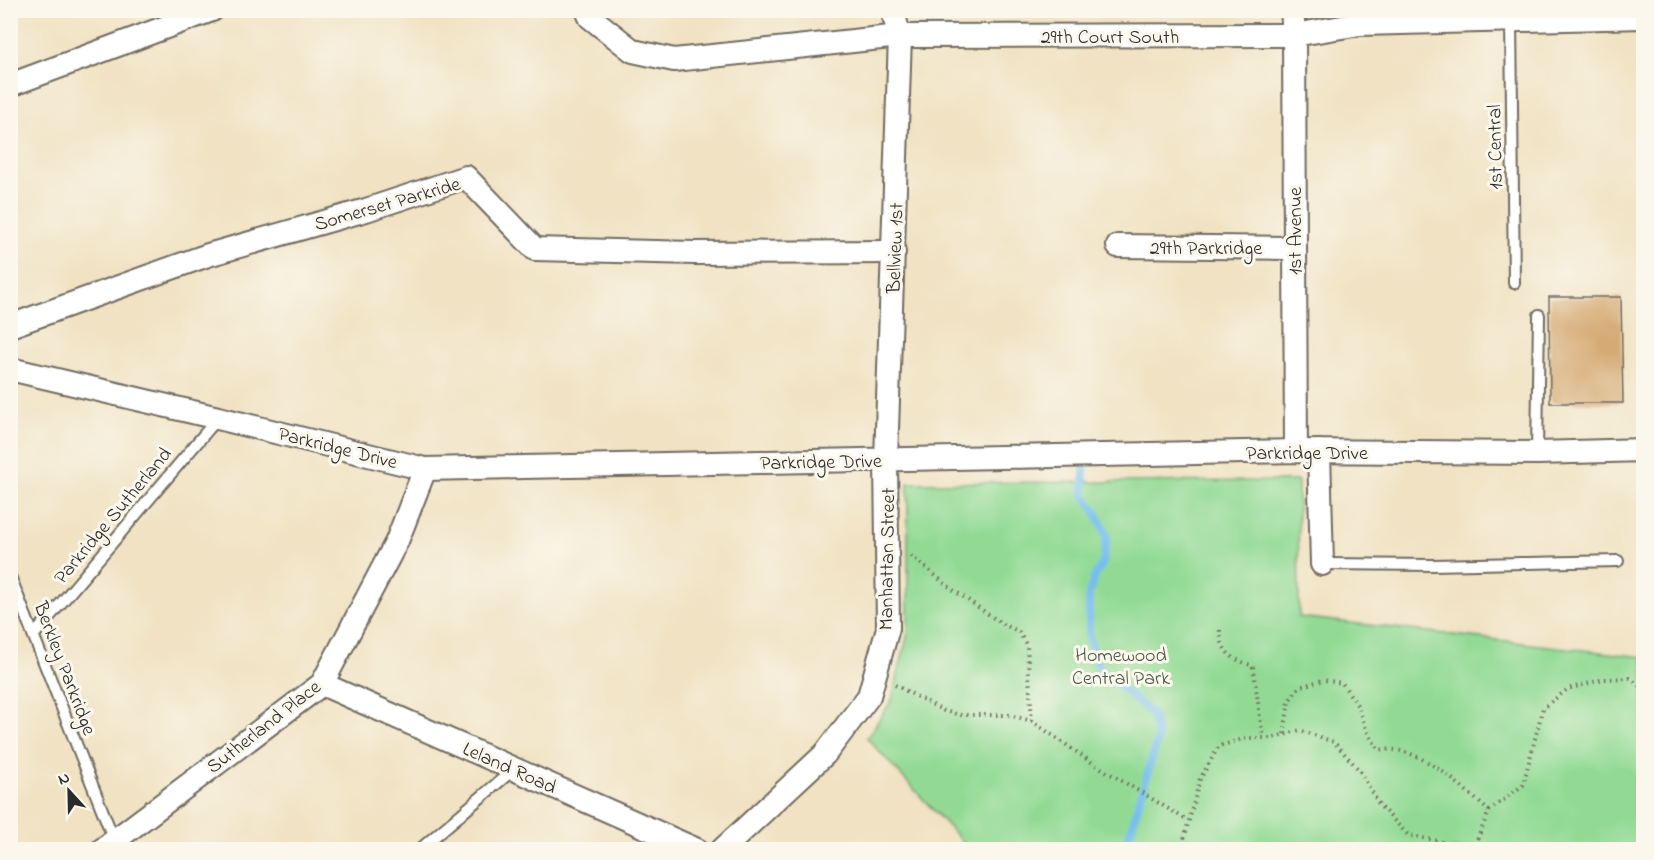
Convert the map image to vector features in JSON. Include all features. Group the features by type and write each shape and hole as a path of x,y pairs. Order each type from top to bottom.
{"street":[{"path":"10,85 212,10"},
{"path":"892,10 900,36"},
{"name":"1st Avenue","path":"1292,10 1296,451"},
{"name":"29th Court South","path":"589,14 633,51 674,60 900,36 1294,35 1360,24 1511,15 1609,14 1644,17"},
{"name":"Bellview 1st","path":"886,460 900,36"},
{"name":"Somerset Parkride","path":"10,326 208,255 366,210 466,177 535,249 695,253 894,252"},
{"name":"29th Parkridge","path":"1118,246 1294,248"},
{"name":"Parkridge Drive","path":"10,369 218,417 425,469 1296,451 1537,453 1644,450"},
{"path":"1319,452 1322,564"},
{"name":"Manhattan Street","path":"722,849 825,753 869,696 888,628 886,460"},
{"name":"Sutherland Place","path":"108,844 322,684 397,541 425,469"},
{"name":"Leland Road","path":"322,684 698,849"}],"lane":[{"name":"1st Central","path":"1511,15 1514,283"},
{"path":"1537,453 1539,315"},
{"name":"Parkridge Sutherland","path":"34,635 218,417"},
{"path":"1322,564 1433,566 1618,561"},
{"name":"Berkley Parkridge","path":"10,576 34,635 108,844"},
{"path":"418,849 514,769"}],"path":[{"path":"887,555 912,556 952,590 1019,632 1027,646 1032,721"},
{"path":"1220,630 1220,640 1233,659 1253,666 1263,738"},
{"path":"874,676 944,711 960,715 1009,715 1032,721 1094,765 1187,820"},
{"path":"1473,849 1489,811 1522,785 1543,708 1568,689 1604,679 1630,678 1644,689"},
{"path":"1284,734 1289,702 1299,687 1323,680 1342,683 1357,705 1367,731 1378,749 1401,751 1421,759 1460,784 1489,811"},
{"path":"1181,849 1187,820 1200,779 1219,746 1248,738 1273,738 1300,730 1334,742 1360,771 1380,806 1408,835 1439,841 1461,849"}],"green space":[{"name":"Homewood Central Park","path":"1298,481 1299,617 1643,657 1643,849 969,849 867,738 892,700 908,633 908,483"}],"building":[{"path":"1549,297 1621,297 1623,403 1550,403"}],"waterway":[{"path":"1084,469 1084,495 1096,512 1107,536 1103,563 1095,576 1089,594 1089,634 1093,653 1101,671 1152,714 1158,738 1125,850"}]}
